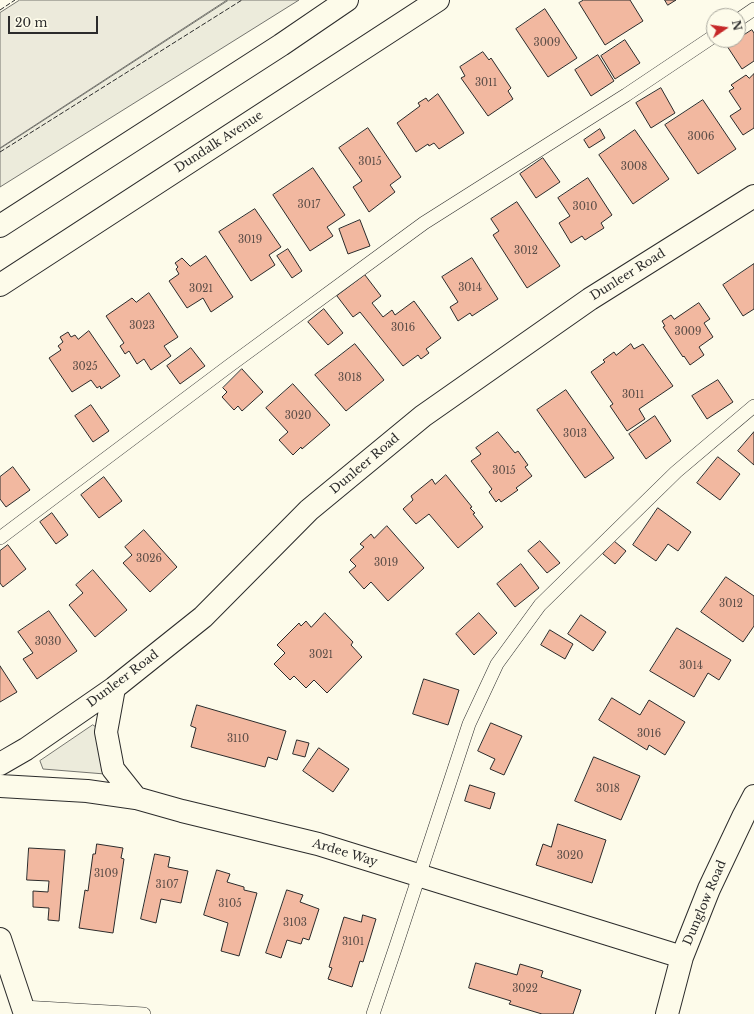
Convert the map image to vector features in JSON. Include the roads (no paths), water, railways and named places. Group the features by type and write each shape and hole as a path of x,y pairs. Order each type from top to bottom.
{"street":[{"path":"0,226 347,0"},
{"name":"Dundalk Avenue","path":"0,285 438,0"},
{"name":"Dunleer Road","path":"0,764 26,749 114,688 203,617 309,510 423,416 590,299 754,196"},
{"path":"114,688 106,732 113,770 136,798"},
{"name":"Ardee Way","path":"0,786 86,791 136,798 182,811 318,844 682,957"},
{"name":"Dunglow Road","path":"667,1014 682,957 709,889 754,796"},
{"path":"0,939 24,1010"}],"lane":[{"path":"0,538 229,366 424,223 626,95 706,41"},
{"path":"373,1014 469,724 497,664 540,605 676,472 754,406"},
{"path":"24,1010 144,1014"}]}
